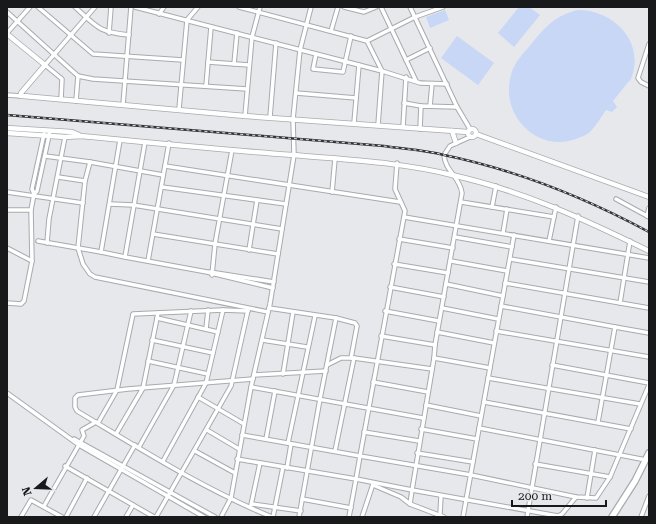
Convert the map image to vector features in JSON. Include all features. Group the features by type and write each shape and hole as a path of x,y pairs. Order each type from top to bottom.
{"main road":[{"path":"612,517 635,481 648,455"}],"street":[{"path":"30,7 7,34 62,79 60,99"},
{"path":"38,7 93,54 183,60"},
{"path":"75,7 101,30 109,33 129,35"},
{"path":"21,96 70,35 95,7"},
{"path":"109,33 111,7"},
{"path":"123,105 131,7"},
{"path":"135,7 406,77 416,81 432,84 447,84"},
{"path":"159,14 164,7"},
{"path":"179,109 187,20 198,7"},
{"path":"239,7 367,40 391,28 443,7"},
{"path":"245,116 252,37 260,7"},
{"path":"221,517 231,498 251,387 273,288 294,155 293,119 300,50 311,7"},
{"path":"331,31 338,7"},
{"path":"344,7 364,12 376,7"},
{"path":"381,7 416,81"},
{"path":"410,7 469,133 474,137 476,134 649,197"},
{"path":"7,12 78,76 124,81 247,89"},
{"path":"206,86 211,27"},
{"path":"234,64 237,33"},
{"path":"316,54 313,69 343,72 344,61 351,36"},
{"path":"367,40 382,71 378,125"},
{"path":"270,117 276,43"},
{"path":"649,44 638,78 641,82 649,86"},
{"path":"406,60 430,48"},
{"path":"208,62 249,65"},
{"path":"354,122 359,65"},
{"path":"76,101 78,76"},
{"path":"403,128 406,77"},
{"path":"430,106 432,84"},
{"path":"296,93 356,98"},
{"path":"7,95 245,116 354,122 403,128 469,133"},
{"path":"404,103 421,106 457,107"},
{"path":"420,129 421,106"},
{"path":"7,128 65,137 82,136 397,163 496,186 578,216 649,251"},
{"path":"7,133 72,132 82,136"},
{"path":"452,132 456,143"},
{"path":"7,303 24,303 32,261 31,210 45,156 47,133"},
{"path":"34,194 32,189 47,133"},
{"path":"410,504 415,464 435,345 461,202 461,187 445,165 444,155 448,148 469,133"},
{"path":"47,243 49,219 65,137"},
{"path":"101,252 120,140"},
{"path":"125,256 145,142"},
{"path":"148,261 156,209 162,187 169,143"},
{"path":"212,273 219,218 232,150"},
{"path":"45,156 164,175"},
{"path":"332,192 336,158"},
{"path":"90,162 85,181 78,248 83,264 90,274 95,277 248,310"},
{"path":"349,517 376,361 404,217 405,209 400,202 395,189 397,163"},
{"path":"165,166 227,174 289,186 400,202"},
{"path":"58,177 85,181"},
{"path":"492,207 496,186"},
{"path":"162,187 286,204"},
{"path":"7,192 34,194 83,202"},
{"path":"616,199 648,216 649,208"},
{"path":"250,250 258,200"},
{"path":"461,202 554,217"},
{"path":"110,204 133,205 282,229"},
{"path":"549,241 556,207"},
{"path":"7,210 31,210"},
{"path":"503,233 507,210"},
{"path":"527,517 543,414 578,216"},
{"path":"404,217 649,258"},
{"path":"153,234 278,254"},
{"path":"463,517 514,235"},
{"path":"455,237 512,247"},
{"path":"399,239 453,248"},
{"path":"38,241 244,279 274,282"},
{"path":"620,303 630,242"},
{"path":"7,248 32,261"},
{"path":"510,259 649,282"},
{"path":"451,261 507,271"},
{"path":"394,264 448,273"},
{"path":"244,279 273,288"},
{"path":"505,283 649,308"},
{"path":"446,284 503,296"},
{"path":"390,287 444,297"},
{"path":"501,306 649,333"},
{"path":"442,308 498,319"},
{"path":"206,329 208,310"},
{"path":"44,506 65,466 84,436 82,430 97,422 117,390 133,314 208,310 269,310 336,318 357,325 335,451"},
{"path":"163,461 206,383 223,310"},
{"path":"65,466 155,517 195,451 233,381 248,310"},
{"path":"139,447 174,385 191,311"},
{"path":"116,434 143,388 158,312"},
{"path":"283,374 293,312"},
{"path":"385,312 440,322"},
{"path":"315,316 307,347 303,373 297,396 285,467 273,517 251,508 182,472 75,409 76,396 117,390 233,381 254,377 283,374 303,373 326,371"},
{"path":"157,318 218,332"},
{"path":"299,517 306,471 336,318"},
{"path":"598,422 615,327"},
{"path":"496,331 649,357"},
{"path":"438,332 494,342"},
{"path":"381,336 435,345"},
{"path":"152,340 213,353"},
{"path":"262,340 307,347"},
{"path":"327,365 341,358 352,358 432,369"},
{"path":"434,358 490,368"},
{"path":"148,361 208,374"},
{"path":"242,435 360,456 415,464 576,497 597,498 610,477 649,384 606,374 552,365"},
{"path":"488,378 640,404"},
{"path":"373,382 428,392"},
{"path":"251,387 343,405 423,418"},
{"path":"266,439 275,391"},
{"path":"7,393 70,437 168,497 204,517"},
{"path":"198,397 244,424"},
{"path":"484,402 631,429"},
{"path":"426,405 481,416"},
{"path":"479,428 620,455 648,455"},
{"path":"421,429 477,439"},
{"path":"206,430 239,449"},
{"path":"364,432 419,441"},
{"path":"94,517 135,445"},
{"path":"587,498 595,450"},
{"path":"195,451 235,473"},
{"path":"417,453 474,462"},
{"path":"237,460 356,479 373,484 560,516 576,497"},
{"path":"251,508 260,463"},
{"path":"535,464 610,477"},
{"path":"122,468 215,517"},
{"path":"66,517 87,478"},
{"path":"373,484 401,497 410,504 440,514 444,517"},
{"path":"362,517 373,484"},
{"path":"440,514 441,496"},
{"path":"641,517 649,496"},
{"path":"302,499 351,508"},
{"path":"21,517 31,500 62,517"},
{"path":"252,504 300,511"},
{"path":"126,517 133,505"}],"shaded area":[{"path":"519,7 529,7 540,15 514,47 498,33"},
{"path":"445,10 449,20 430,28 426,17"},
{"path":"578,10 604,16 615,23 624,32 631,42 634,54 634,67 630,81 613,101 617,107 612,112 606,110 590,132 573,140 559,142 545,140 533,134 523,126 516,115 511,103 509,89 512,70 520,58 547,26 557,18"},
{"path":"457,36 494,63 478,85 441,58"}],"railway":[{"path":"7,115 384,146 429,152 497,168 549,186 600,207 649,232"}]}
